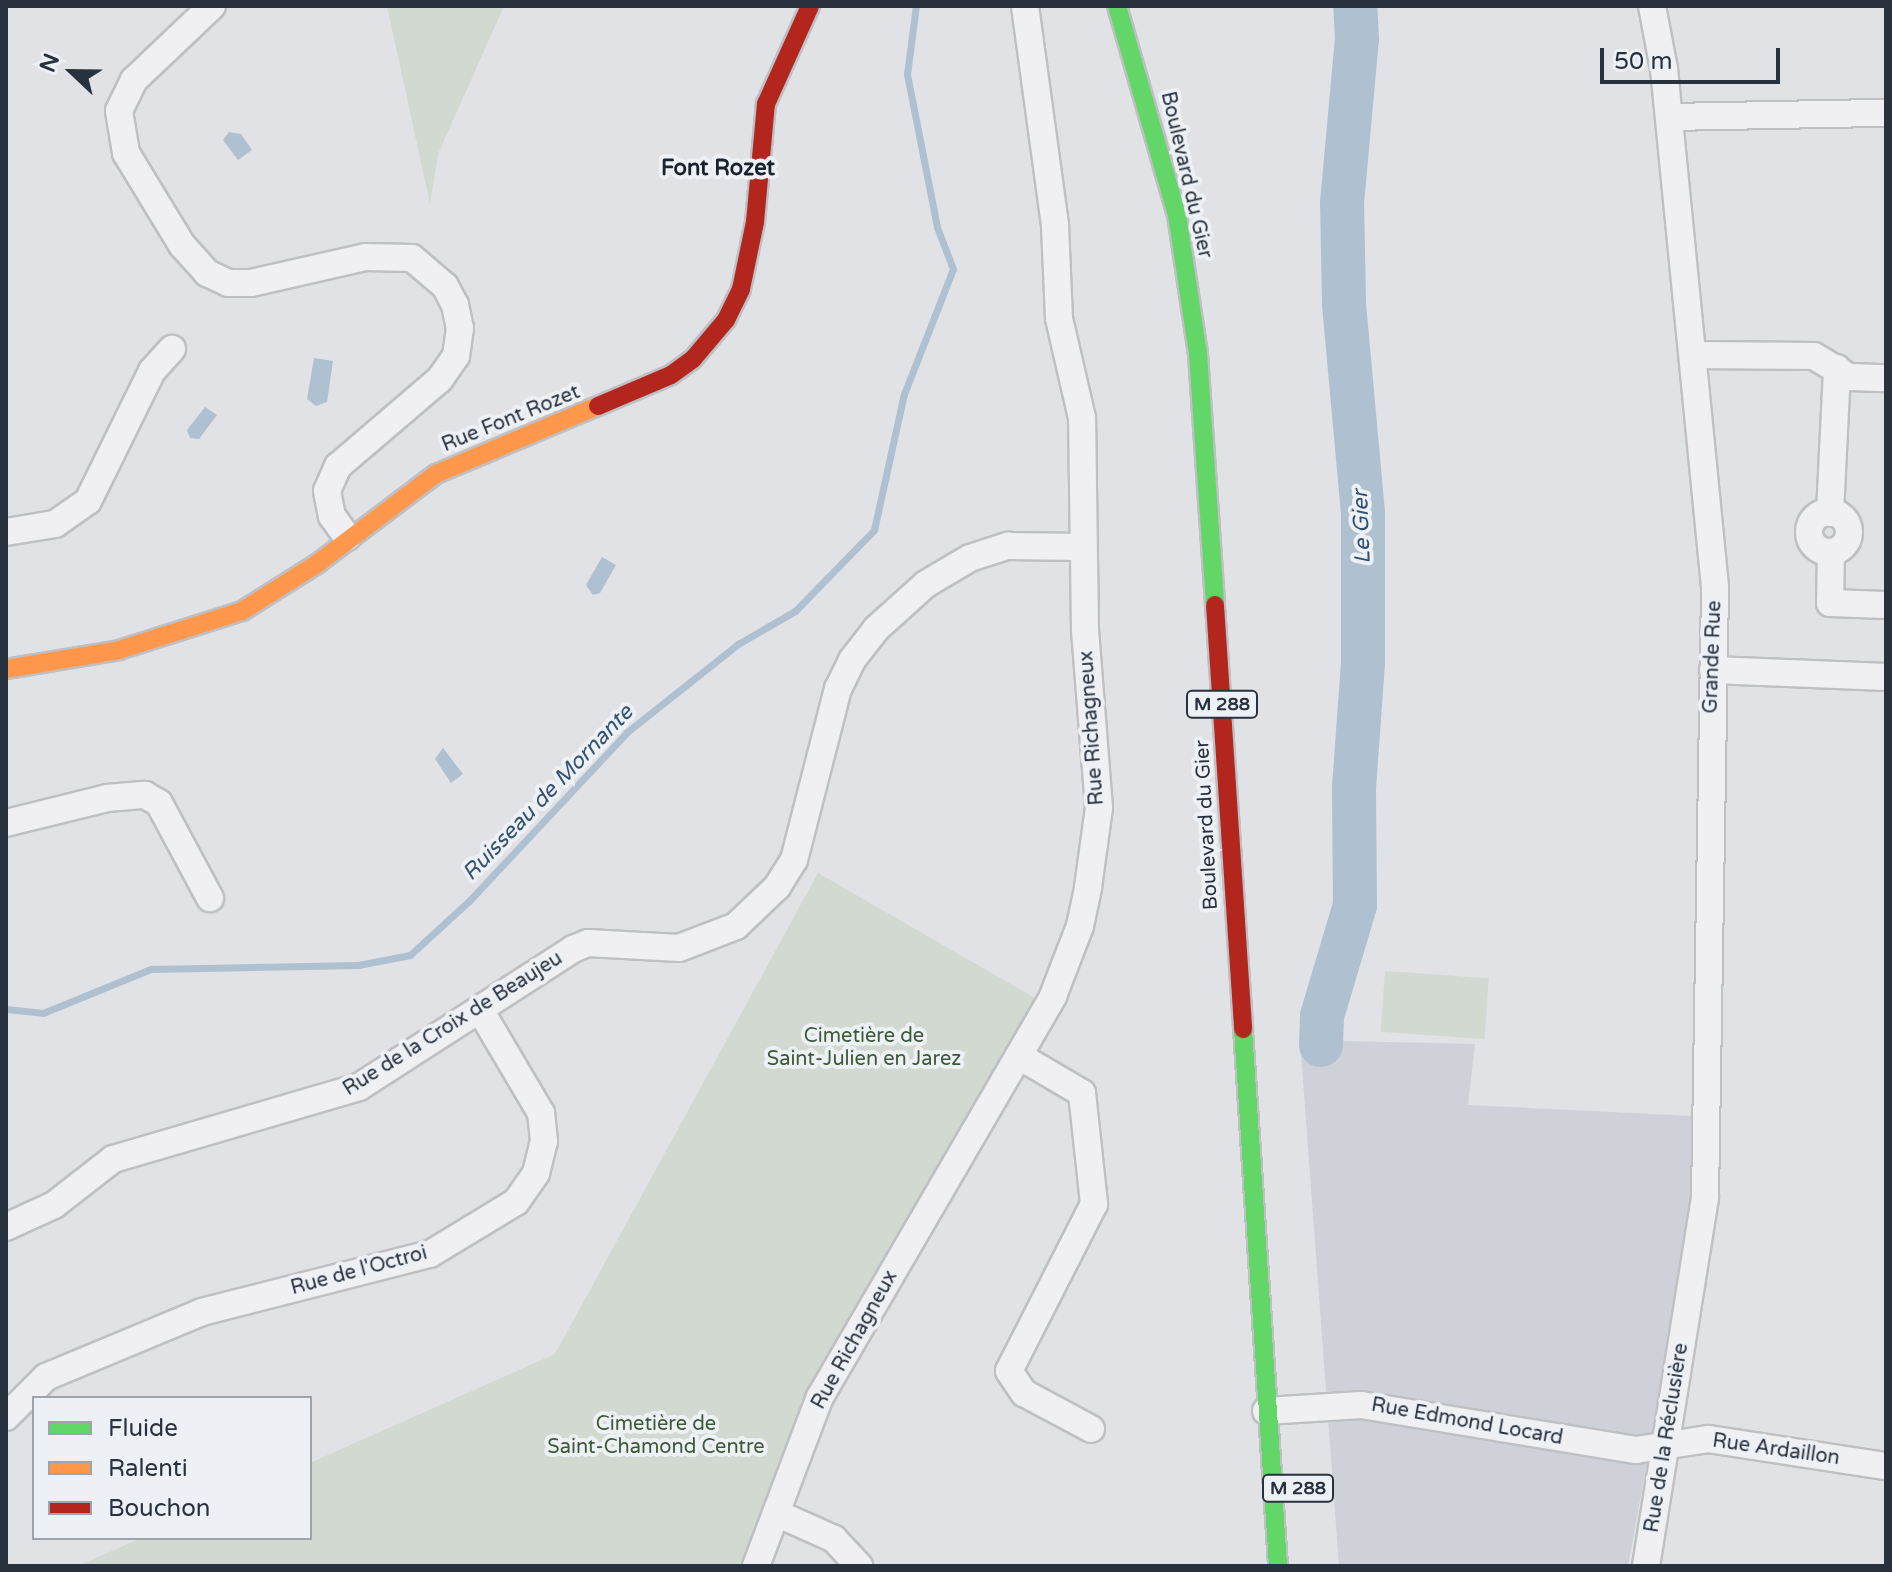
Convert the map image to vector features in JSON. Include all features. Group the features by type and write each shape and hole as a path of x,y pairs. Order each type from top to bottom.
{"main road":[{"name":"Rue Font Rozet","path":"6,669 47,666 203,626 242,611 295,578 436,474 671,375 706,345 741,289 755,222 766,104 810,6"},
{"name":"Boulevard du Gier","path":"1117,6 1156,129 1177,215 1198,354 1266,1411"},
{"name":"Boulevard du Gier","path":"1192,193 1201,235"},
{"name":"M 288","path":"1266,1411 1278,1566"}],"street":[{"path":"212,6 134,80 119,111 126,153 182,245 207,273 228,283 251,283 365,257 412,258 445,286 455,305 460,328 456,356 440,379 338,466 327,491 332,516 347,537"},
{"name":"Rue Richagneux","path":"756,1566 820,1397 1019,1056 1069,962 1088,887 1099,808 1083,547 1080,394 1059,318 1055,225 1025,6"},
{"name":"Grande Rue","path":"1652,6 1669,117 1715,571 1705,1198 1688,1310"},
{"path":"1669,117 1886,113"},
{"path":"6,532 55,524 88,501 152,371 172,349"},
{"path":"1693,355 1814,356 1849,377 1886,378"},
{"path":"1837,368 1830,513 1842,517 1849,528 1847,541 1831,552 1830,603 1886,605"},
{"name":"Rue de la Croix de Beaujeu","path":"6,1227 54,1205 113,1159 359,1087 588,943 679,948 736,926 777,887 794,860 838,689 852,660 876,629 926,584 970,558 1008,546 1083,547"},
{"path":"1713,670 1886,677"},
{"path":"6,823 107,798 145,795 159,803 210,898"},
{"name":"Rue de l'Octroi","path":"6,1417 46,1377 88,1359 223,1305 430,1254 516,1202 536,1173 544,1141 541,1113 480,1010"},
{"path":"1019,1056 1082,1093 1094,1204 1009,1371 1024,1393 1091,1429"},
{"name":"Rue de la Réclusière","path":"1646,1566 1688,1310"},
{"name":"Rue Edmond Locard","path":"1266,1411 1361,1405 1636,1450 1667,1443"},
{"name":"Rue Ardaillon","path":"1667,1443 1709,1439 1886,1466"},
{"path":"776,1513 834,1539 859,1566"}],"shaded area":[{"path":"1300,1040 1475,1044 1468,1105 1694,1116 1695,1200 1628,1566 1339,1566"}],"green space":[{"path":"387,6 504,6 438,154 430,204"},
{"path":"818,873 1035,998 860,1312 748,1566 78,1566 136,1540 312,1540 312,1462 555,1354"},
{"path":"1385,971 1489,978 1484,1039 1381,1032"}],"water":[{"path":"229,132 241,134 252,150 238,160 223,140"},
{"path":"314,358 333,361 327,402 316,406 307,399"},
{"path":"205,407 217,415 199,439 190,438 187,430"},
{"path":"602,557 616,565 600,593 593,595 586,585"},
{"path":"443,748 463,774 451,783 435,759"}],"waterway":[{"name":"Ruisseau de Mornante","path":"6,1009 43,1013 151,969 358,965 410,955 469,901 627,732 738,644 795,611 874,530 904,394 953,269 937,227 907,74 916,6"},
{"name":"Le Gier","path":"1321,1045 1322,1016 1355,905 1354,788 1363,662 1363,513 1344,303 1342,203 1357,39 1355,6"}],"traffic: fast":[{"path":"1117,6 1177,215 1198,354 1215,605"},
{"path":"1243,1029 1278,1566"}],"traffic: slow":[{"path":"6,669 119,650 242,611 317,564 436,474 598,406"}],"traffic: jam":[{"path":"598,406 671,375 693,359 726,320 741,289 755,222 766,104 810,6"},
{"path":"1215,605 1243,1029"}],"district":[{"name":"Font Rozet","path":"718,169"}],"park label":[{"name":"Cimetière de Saint-Julien en Jarez","path":"864,1048"},
{"name":"Cimetière de Saint-Chamond Centre","path":"656,1436"}]}
